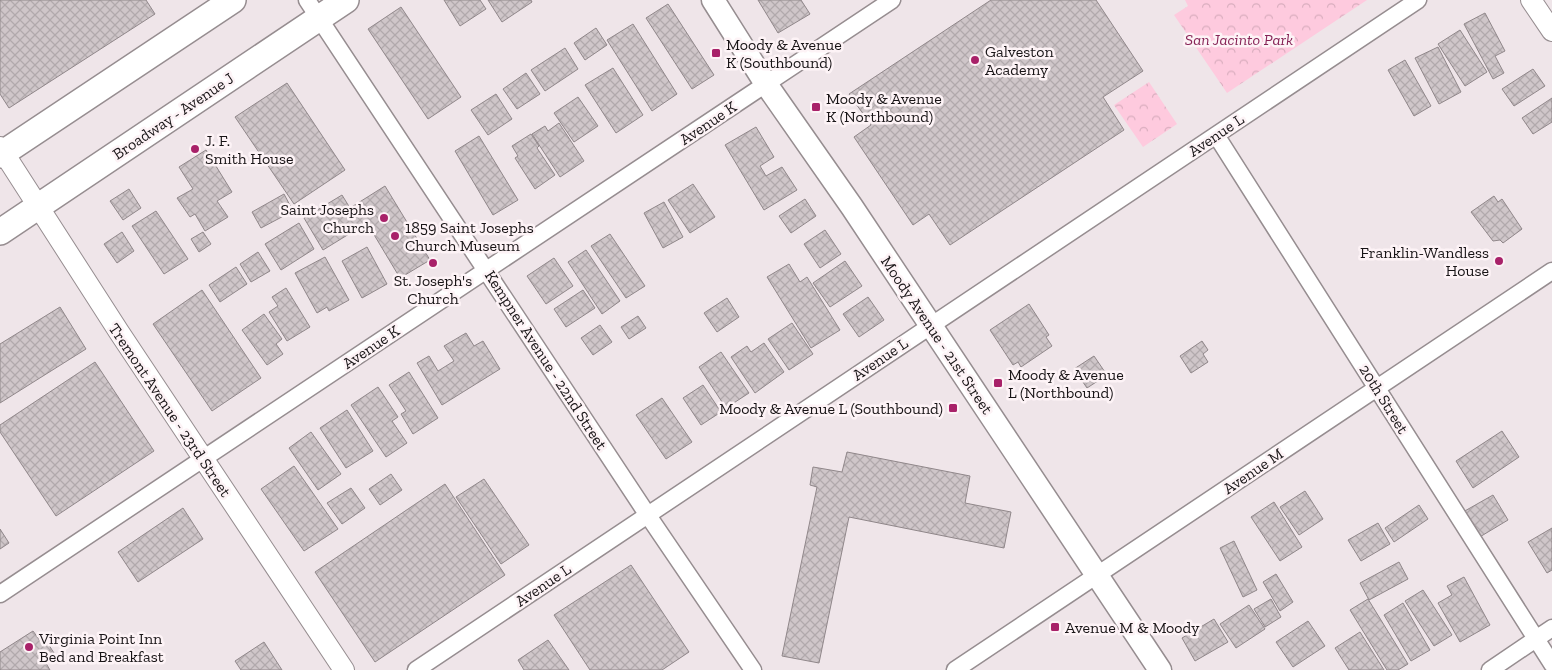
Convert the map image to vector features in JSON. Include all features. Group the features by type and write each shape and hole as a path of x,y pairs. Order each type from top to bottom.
{"main road":[{"path":"1,152 233,0"},
{"name":"Broadway - Avenue J","path":"0,232 313,9 346,0"},
{"name":"Moody Avenue - 21st Street","path":"713,0 766,84 852,207 1160,670"}],"street":[{"name":"Avenue K","path":"0,594 892,0"},
{"name":"Avenue L","path":"416,670 1418,0"},
{"path":"1531,0 1552,31"},
{"name":"Kempner Avenue - 22nd Street","path":"313,9 647,514 753,670"},
{"name":"20th Street","path":"1216,135 1552,664"},
{"name":"Tremont Avenue - 23rd Street","path":"1,152 39,206 119,332 344,670"},
{"name":"Avenue M","path":"954,670 1552,271"},
{"path":"1490,670 1552,628"}],"green space":[{"name":"San Jacinto Park","path":"1185,0 1367,0 1227,93 1174,15 1188,6"},
{"path":"1149,82 1177,124 1143,147 1114,105"}],"building":[{"path":"0,0 146,0 155,14 9,108 0,94"},
{"path":"444,0 480,0 486,9 460,26"},
{"path":"488,0 531,0 532,2 502,22"},
{"path":"758,0 801,0 810,14 778,33"},
{"path":"991,0 1096,0 1143,71 1103,97 1124,130 950,245 929,214 913,225 854,137 871,125 849,94"},
{"path":"668,4 714,75 692,89 646,18"},
{"path":"401,7 461,97 428,119 368,29"},
{"path":"1485,13 1505,51 1495,56 1504,73 1493,79 1464,24"},
{"path":"633,24 677,94 652,111 607,40"},
{"path":"596,28 607,45 585,60 574,43"},
{"path":"1460,30 1487,72 1465,86 1438,44"},
{"path":"1438,47 1461,92 1439,104 1415,58"},
{"path":"565,48 578,69 545,91 531,70"},
{"path":"1405,60 1431,106 1414,116 1388,70"},
{"path":"613,68 643,115 616,133 585,85"},
{"path":"1533,69 1545,86 1514,106 1502,89"},
{"path":"526,73 540,94 517,109 503,89"},
{"path":"287,83 345,170 294,204 235,117"},
{"path":"496,94 512,119 488,135 471,110"},
{"path":"578,97 598,126 574,142 554,113"},
{"path":"1552,98 1552,122 1533,134 1522,118"},
{"path":"559,123 584,161 560,177 532,134 545,126 548,131"},
{"path":"756,127 774,157 760,166 766,176 782,167 797,190 764,210 725,145"},
{"path":"531,134 539,146 537,148 555,175 535,189 515,158 518,156 512,146"},
{"path":"479,136 518,200 493,215 455,151"},
{"path":"206,150 232,192 217,201 228,217 205,231 195,214 190,217 177,198 193,189 179,167"},
{"path":"693,184 715,217 690,233 668,200"},
{"name":"1859 Saint Josephs Church Museum","path":"385,186 430,260 400,278 367,223 323,250 304,218 342,195 350,208"},
{"path":"129,189 141,208 123,220 110,201"},
{"path":"284,194 293,211 261,228 252,212"},
{"path":"1494,196 1498,202 1502,199 1522,229 1503,243 1500,240 1493,241 1471,212"},
{"path":"805,199 816,216 791,233 779,216"},
{"path":"664,202 683,237 663,248 644,213"},
{"path":"156,211 188,259 164,274 132,226"},
{"path":"299,223 314,249 281,270 265,244"},
{"path":"825,230 841,254 820,268 804,244"},
{"path":"122,232 134,251 117,263 104,244"},
{"path":"203,232 211,244 199,252 191,239"},
{"path":"610,234 645,286 626,298 591,246"},
{"path":"367,247 387,284 362,298 342,261"},
{"path":"586,250 620,301 602,314 568,262"},
{"path":"258,252 270,271 251,282 240,264"},
{"path":"325,257 349,300 329,311 327,307 317,313 295,273"},
{"path":"554,258 573,286 546,304 527,276"},
{"path":"845,261 862,286 830,307 813,283"},
{"path":"789,264 800,282 807,277 840,330 811,348 767,277"},
{"path":"236,267 247,284 220,302 209,285"},
{"path":"286,288 310,327 287,341 269,312 278,306 272,297"},
{"path":"202,290 261,378 212,411 153,324"},
{"path":"583,290 595,308 566,327 554,309"},
{"path":"868,297 884,320 859,337 843,314"},
{"path":"727,298 739,317 717,332 704,313"},
{"path":"1029,304 1049,335 1046,337 1052,346 1021,367 1018,362 1013,365 990,330"},
{"path":"60,307 86,349 0,403 0,344"},
{"path":"264,314 282,339 276,344 283,354 267,365 242,330"},
{"path":"638,316 646,328 629,339 621,327"},
{"path":"792,323 813,354 789,370 768,339"},
{"path":"600,325 612,342 593,355 581,338"},
{"path":"466,333 474,346 483,341 500,369 442,405 417,363 429,356 438,371 454,361 444,346"},
{"path":"1202,341 1208,350 1203,354 1208,362 1191,373 1180,356"},
{"path":"764,343 784,372 755,393 731,357 747,346 751,352"},
{"path":"721,352 749,393 726,408 699,367"},
{"path":"1094,356 1107,375 1087,388 1074,369"},
{"path":"95,362 154,451 56,516 0,432 0,425"},
{"path":"409,372 438,418 413,434 401,414 406,411 389,385"},
{"path":"703,385 721,412 701,425 683,398"},
{"path":"378,387 398,417 392,421 407,443 386,457 351,405"},
{"path":"662,398 692,442 666,459 636,415"},
{"path":"347,410 373,451 346,468 320,428"},
{"path":"1502,431 1519,457 1473,488 1456,461"},
{"path":"311,432 341,474 318,490 289,448"},
{"path":"847,452 970,476 965,503 1011,512 1004,548 849,517 819,663 782,656 817,487 810,485 813,467 842,472"},
{"path":"294,466 338,529 304,551 261,489"},
{"path":"391,474 402,490 380,505 369,489"},
{"path":"484,479 529,545 501,564 456,497"},
{"path":"445,484 505,575 375,662 315,572"},
{"path":"351,488 365,508 342,524 327,503"},
{"path":"1305,491 1323,519 1299,535 1280,507"},
{"path":"1493,495 1508,520 1478,538 1463,512"},
{"path":"1274,502 1302,547 1280,561 1251,517"},
{"path":"1419,505 1428,519 1394,542 1385,528"},
{"path":"183,508 203,539 138,582 118,552"},
{"path":"1378,523 1390,544 1361,561 1348,540"},
{"path":"1552,528 1552,570 1547,573 1528,542"},
{"path":"0,529 9,543 0,549"},
{"path":"1234,541 1257,590 1243,597 1220,548"},
{"path":"1399,562 1408,579 1369,600 1360,583"},
{"path":"631,565 689,652 662,670 590,670 554,615"},
{"path":"1276,574 1293,602 1280,611 1263,582"},
{"path":"1464,577 1490,625 1460,642 1438,603 1452,595 1447,586"},
{"path":"1423,590 1452,635 1434,646 1405,601"},
{"path":"1271,599 1281,617 1265,627 1254,609"},
{"path":"1368,599 1408,664 1398,670 1387,670 1350,610"},
{"path":"1403,603 1430,650 1411,661 1384,615"},
{"path":"1249,605 1265,629 1236,648 1220,624"},
{"path":"1214,619 1228,642 1195,661 1182,638"},
{"path":"1308,621 1325,646 1293,667 1276,642"},
{"name":"Virginia Point Inn Bed and Breakfast","path":"33,631 41,642 45,639 54,653 44,660 50,670 0,670 0,652"},
{"path":"1360,632 1384,670 1349,670 1335,648"},
{"path":"548,640 569,670 524,670 518,660"},
{"path":"264,642 282,670 241,670 235,661"}],"place":[{"name":"Moody & Avenue K (Southbound)","path":"716,53"},
{"name":"Galveston Academy","path":"975,60"},
{"name":"Moody & Avenue K (Northbound)","path":"816,107"},
{"name":"J. F. Smith House","path":"195,149"},
{"name":"Saint Josephs Church","path":"384,218"},
{"name":"1859 Saint Josephs Church Museum","path":"395,236"},
{"name":"Franklin-Wandless House","path":"1499,261"},
{"name":"St. Joseph's Church","path":"433,263"},
{"name":"Moody & Avenue L (Northbound)","path":"998,383"},
{"name":"Moody & Avenue L (Southbound)","path":"953,408"},
{"name":"Avenue M & Moody","path":"1055,627"},
{"name":"Virginia Point Inn Bed and Breakfast","path":"29,647"}]}
